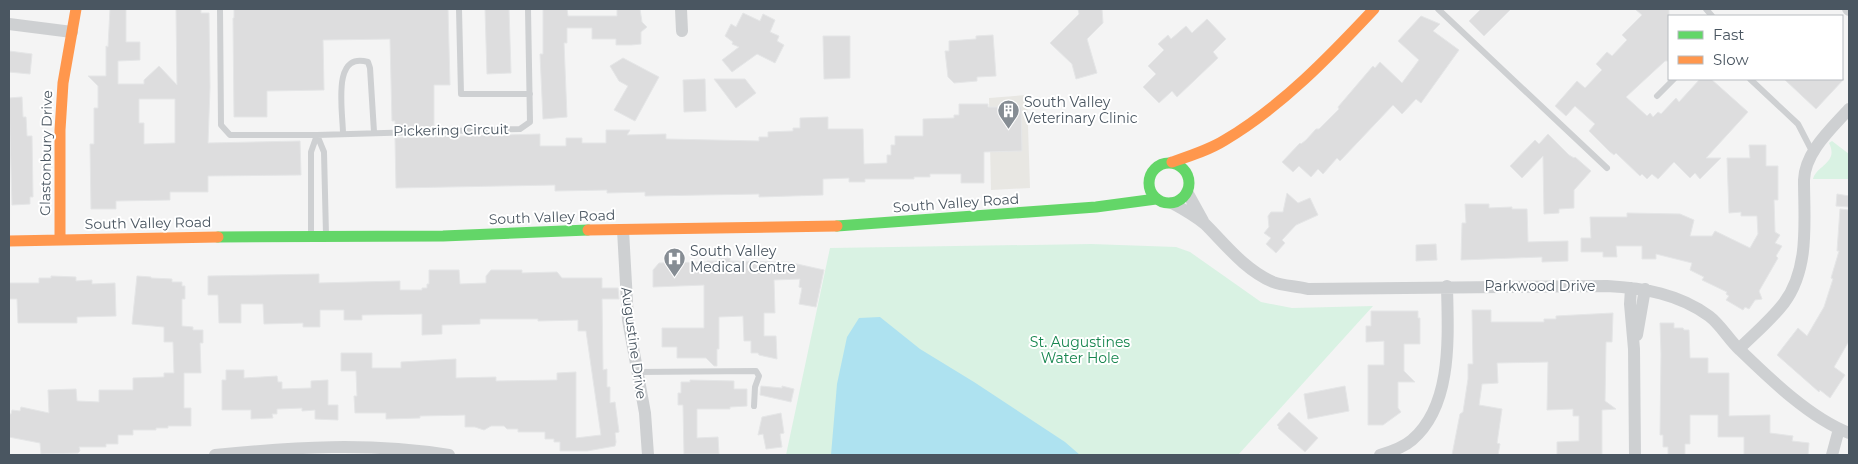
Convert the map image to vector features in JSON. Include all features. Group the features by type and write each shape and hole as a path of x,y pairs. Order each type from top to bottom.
{"main road":[{"name":"Glastonbury Drive","path":"60,240 60,130 63,82 76,9"},
{"name":"South Valley Road","path":"9,241 443,236 623,230 857,226 1096,207 1156,199 1164,203 1172,203 1178,201 1188,188 1201,161 1223,141 1255,120 1296,87 1374,9"},
{"name":"South Valley Road","path":"1096,207 1127,195 1141,186 1157,165 1164,162 1172,162 1223,141"},
{"path":"1172,162 1184,169 1188,175 1188,188"},
{"path":"1141,186 1156,199"}],"street":[{"path":"682,9 682,31"},
{"path":"9,24 72,32"},
{"path":"1739,349 1780,308 1790,294 1797,279 1803,252 1804,176 1814,152 1849,109"},
{"name":"Parkwood Drive","path":"1188,188 1204,224"},
{"name":"Parkwood Drive","path":"1172,203 1204,224 1232,253 1257,273 1274,282 1308,288 1447,286 1631,288 1645,289 1673,296 1710,316 1739,349 1797,402 1819,418 1844,431"},
{"name":"Augustine Drive","path":"623,230 628,320 645,413 648,455"},
{"path":"1380,455 1410,442 1421,432 1434,408 1443,381 1448,350 1447,286"},
{"path":"1631,288 1630,304 1634,350 1635,455"},
{"path":"1634,350 1645,289"},
{"path":"1832,455 1844,431"},
{"path":"215,455 341,446 383,448 448,455"}],"lane":[{"name":"Pickering Circuit","path":"220,9 221,124 230,135 317,135 520,128 530,122 528,9"},
{"path":"459,9 461,94 530,94"},
{"path":"1438,9 1607,168"},
{"path":"343,134 343,72 347,64 362,60 368,62 370,68 374,132"},
{"path":"1657,96 1673,80"},
{"path":"1751,80 1798,124 1814,152"},
{"path":"317,135 324,152 326,238"},
{"path":"311,238 311,152 317,135"},
{"path":"636,372 756,371 758,376 755,387 754,406"}],"shaded area":[{"path":"1027,95 1030,188 991,190 989,98"}],"green space":[{"path":"1832,141 1849,154 1849,179 1813,179 1831,155 1829,143"},
{"name":"St. Augustines Water Hole","path":"1091,244 1176,247 1190,252 1261,302 1292,308 1373,306 1238,455 786,455 830,248"}],"water":[{"path":"880,317 920,349 1065,442 1080,455 831,455 837,384 847,337 859,318"}],"building":[{"path":"110,9 126,9 126,42 140,42 140,60 118,61 118,84 144,84 144,80 159,66 177,85 176,9 201,9 201,13 209,13 210,87 208,143 300,141 301,175 208,176 208,192 170,192 170,200 116,201 116,209 91,209 90,144 94,144 94,108 98,108 98,86 88,76 106,76 106,46 108,47","holes":["139,99 175,99 175,143 144,144 144,123 139,123"]},
{"path":"234,9 448,9 450,85 434,85 434,127 395,128 395,121 392,121 390,39 323,40 324,90 267,91 267,117 234,117"},
{"path":"485,9 509,9 511,73 487,74"},
{"path":"543,9 567,9 568,16 617,16 617,9 640,9 642,22 647,27 641,32 641,44 631,45 616,45 616,39 592,39 592,28 567,28 567,43 564,43 567,117 543,119 540,54 543,54"},
{"path":"1078,9 1102,9 1103,23 1087,39 1097,73 1076,79 1072,64 1050,43 1079,14"},
{"path":"1481,9 1511,9 1484,36 1469,21"},
{"path":"1635,9 1669,9 1668,61 1665,61 1626,97 1647,116 1650,113 1653,117 1658,112 1661,114 1676,98 1679,102 1699,80 1712,80 1748,112 1706,158 1721,158 1700,179 1695,173 1690,178 1674,162 1658,179 1652,174 1647,179 1642,174 1640,176 1616,153 1614,155 1609,151 1589,131 1595,124 1575,106 1566,116 1555,106 1577,81 1585,88 1602,70 1596,64 1607,52 1612,56 1627,40 1622,35 1642,15"},
{"path":"743,13 760,21 763,14 775,20 770,32 779,36 777,41 784,45 775,63 757,54 732,72 722,60 739,47 732,44 733,42 725,36 731,24 736,27"},
{"path":"1421,16 1440,24 1433,31 1459,50 1421,103 1416,99 1402,114 1393,105 1340,161 1337,158 1323,174 1318,169 1311,177 1299,166 1293,172 1282,162 1300,143 1306,140 1316,129 1319,129 1339,109 1338,107 1373,66 1375,68 1380,62 1402,83 1419,60 1398,41"},
{"path":"1207,19 1226,39 1213,52 1218,58 1177,97 1172,91 1159,103 1143,87 1156,74 1148,66 1164,50 1158,44 1168,35 1171,39 1186,26 1192,33"},
{"path":"993,35 996,76 977,77 977,81 954,83 948,77 945,51 949,51 949,41 976,39 976,36"},
{"path":"823,36 850,36 850,78 824,79"},
{"path":"9,51 32,54 30,74 9,72"},
{"path":"623,58 659,77 635,121 614,110 628,86 619,81 610,66"},
{"path":"705,79 706,111 684,112 683,80"},
{"path":"714,79 745,79 756,93 736,108"},
{"path":"1844,79 1816,109 1785,80"},
{"path":"22,97 23,117 26,117 27,136 32,136 33,197 30,197 30,204 12,205 9,98"},
{"path":"959,104 988,104 988,107 1021,107 1022,151 984,152 984,183 961,183 961,174 930,174 930,177 914,177 914,179 865,179 865,182 849,182 849,178 823,179 823,195 759,197 759,194 645,196 645,192 607,193 607,190 555,191 555,185 396,188 395,138 540,134 540,146 566,146 566,138 582,138 582,143 606,143 606,130 630,130 627,135 666,134 666,139 759,141 759,137 768,137 768,132 793,131 793,128 800,128 800,118 828,117 828,129 863,129 864,164 887,163 887,155 891,155 891,145 895,145 895,136 923,136 923,119 954,118 954,115 959,115"},
{"path":"1548,134 1569,155 1575,157 1591,171 1574,190 1574,208 1559,209 1559,213 1544,214 1543,156 1522,178 1510,166 1535,140 1539,144"},
{"path":"1749,145 1766,145 1766,166 1778,166 1778,200 1774,200 1775,232 1780,235 1775,243 1782,246 1776,256 1778,258 1759,291 1762,299 1755,300 1749,309 1745,307 1743,310 1726,300 1729,296 1726,294 1727,292 1702,280 1704,277 1690,270 1692,263 1656,254 1656,259 1642,259 1642,246 1616,246 1617,257 1603,257 1603,252 1581,252 1581,238 1591,238 1590,217 1627,217 1627,213 1680,214 1694,220 1690,236 1712,236 1715,231 1750,248 1758,234 1757,216 1741,216 1741,212 1729,213 1727,158 1750,158"},
{"path":"1287,193 1298,203 1310,198 1318,215 1296,225 1282,240 1285,243 1276,253 1266,244 1271,238 1264,233 1269,227 1268,216 1271,212 1283,212"},
{"path":"1837,194 1849,196 1849,207 1836,206"},
{"path":"1465,204 1489,204 1489,208 1512,207 1512,209 1527,209 1528,242 1568,241 1568,261 1542,262 1542,257 1461,260 1462,223 1466,223"},
{"path":"1840,209 1849,210 1849,341 1834,367 1845,375 1830,398 1820,390 1819,392 1777,355 1798,328 1807,336 1824,307 1839,251 1837,251"},
{"path":"1436,244 1437,260 1416,261 1416,245"},
{"path":"730,258 730,261 788,262 824,270 816,307 799,304 802,288 799,287 800,279 774,280 775,313 764,313 764,336 776,336 777,359 759,355 758,353 751,353 751,341 744,341 743,316 719,317 717,366 714,366 706,358 677,358 677,347 662,347 662,328 704,328 704,285 653,287 653,270 659,263 707,262"},
{"path":"429,270 459,270 460,284 486,283 486,276 491,270 522,270 522,273 557,272 562,278 602,278 602,288 618,288 619,299 602,299 603,370 607,369 607,387 610,387 610,403 615,402 619,432 615,433 615,446 587,451 560,451 560,442 554,442 554,439 545,439 545,432 518,432 518,429 507,429 504,426 491,426 484,430 475,427 465,427 465,415 386,419 386,413 355,413 354,396 357,396 356,371 341,371 341,353 372,353 372,368 401,368 401,362 456,359 456,378 496,377 496,381 557,380 557,373 576,372 576,438 601,435 586,331 578,331 578,320 480,319 480,324 442,325 442,334 422,335 422,314 362,315 362,320 344,320 344,310 320,310 320,327 303,327 303,323 264,324 263,304 241,304 241,323 219,323 218,295 208,295 208,276 319,274 319,283 400,281 400,290 422,290 422,288 427,288 427,284 429,284"},
{"path":"51,276 76,277 76,281 92,280 92,284 115,283 116,316 77,317 77,323 18,323 17,299 9,299 9,283 39,283 39,278 51,278"},
{"path":"137,276 172,279 172,282 182,282 182,286 185,286 185,299 182,299 182,326 193,327 193,330 203,330 203,343 200,343 201,373 184,373 184,408 191,408 191,426 168,426 168,428 156,428 156,430 133,430 133,435 118,435 118,444 106,444 106,447 79,447 80,451 78,453 41,454 40,443 9,437 9,414 11,414 12,410 20,411 21,407 49,413 48,390 76,389 77,401 99,402 99,390 133,390 133,378 164,377 164,373 174,373 173,342 164,342 164,327 132,324"},
{"path":"1472,310 1491,310 1491,322 1544,322 1544,319 1556,319 1556,316 1613,313 1612,342 1606,342 1605,401 1616,409 1602,410 1602,455 1557,455 1557,442 1579,441 1579,416 1573,416 1573,409 1547,410 1548,362 1497,363 1498,383 1482,384 1479,405 1502,409 1497,443 1500,444 1498,455 1452,455 1460,414 1463,412 1468,379 1468,364 1473,364"},
{"path":"1371,311 1418,311 1418,318 1420,318 1420,344 1404,344 1404,371 1415,382 1398,382 1398,408 1401,412 1383,425 1368,425 1368,365 1384,365 1384,341 1366,342 1366,326 1371,326"},
{"path":"1660,323 1674,323 1674,328 1689,330 1690,358 1708,358 1708,373 1729,373 1729,416 1770,415 1770,433 1793,436 1792,441 1809,443 1808,455 1744,455 1744,437 1718,437 1718,415 1690,415 1690,444 1685,444 1685,455 1668,455 1668,447 1663,447 1663,435 1660,435"},
{"path":"226,370 244,370 244,378 277,376 278,382 282,382 282,389 311,388 311,381 328,380 328,405 338,405 338,420 315,419 315,410 302,411 302,408 277,409 277,414 272,414 273,418 251,419 251,410 222,410 222,380 226,380"},
{"path":"690,380 734,381 734,389 747,389 747,406 730,407 730,409 697,409 697,438 718,437 719,454 684,454 683,405 678,405 678,393 681,393 681,382 690,382"},
{"path":"761,386 782,388 782,386 794,389 791,402 760,395"},
{"path":"1345,386 1349,411 1308,419 1304,394"},
{"path":"1289,412 1318,438 1305,452 1278,428 1277,425"},
{"path":"781,413 784,433 780,434 782,447 766,449 763,434 758,435 762,417"}],"traffic: fast":[{"path":"1173,163 1180,166 1186,172 1189,183 1188,191 1180,200 1173,203 1165,203 1158,200 1150,191 1149,179 1152,172 1161,164 1173,163"},
{"path":"837,226 1096,207 1156,199"},
{"path":"218,237 443,236 588,230"}],"traffic: slow":[{"path":"60,240 60,130 63,83 76,9"},
{"path":"1172,162 1219,144 1266,112 1322,63 1374,9"},
{"path":"588,230 837,226"},
{"path":"9,241 218,237"}],"place":[{"name":"South Valley Veterinary Clinic","path":"1008,129"},
{"name":"South Valley Medical Centre","path":"674,278"}]}
